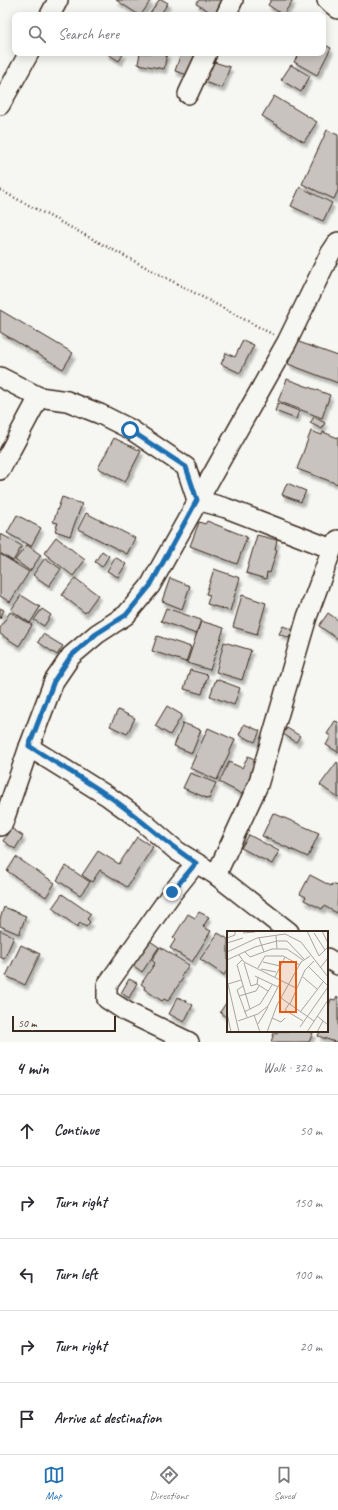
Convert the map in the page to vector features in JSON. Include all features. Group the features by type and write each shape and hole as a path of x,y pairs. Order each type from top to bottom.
{"street":[{"path":"52,12 58,0"},
{"path":"227,12 233,0"},
{"path":"327,0 338,9"},
{"path":"0,105 6,81 27,56"},
{"path":"188,94 206,56"},
{"path":"0,826 3,822 29,746 54,681 71,656 96,634 126,615 150,586 287,342 330,254 338,242"},
{"path":"0,377 39,397 67,401 100,414 130,430 186,467 197,500"},
{"path":"0,470 39,397"},
{"path":"197,500 335,544 307,617 258,785 216,876"},
{"path":"29,746 109,797 142,821 178,851 216,876 288,931"},
{"path":"189,1042 127,1012 107,999 107,985 172,892 196,863"},
{"path":"328,959 338,965"}],"path":[{"path":"0,190 287,342"}],"building":[{"path":"116,0 151,0 143,12 134,12"},
{"path":"159,0 163,0 168,3 162,12 151,12"},
{"path":"199,0 225,0 218,12 211,12 196,4"},
{"path":"271,0 293,0 285,12 278,12 268,5"},
{"path":"326,46 331,48 317,75 294,62 297,56 326,56"},
{"path":"111,56 122,56 119,61"},
{"path":"139,56 166,56 164,69 138,64"},
{"path":"180,56 196,56 191,76 175,71"},
{"path":"211,61 230,67 222,88 204,82"},
{"path":"291,65 310,76 301,92 281,80"},
{"path":"274,96 317,122 304,142 262,116"},
{"path":"327,130 338,135 338,190 334,199 302,184"},
{"path":"300,187 332,203 323,221 291,206"},
{"path":"0,310 73,353 63,369 0,332"},
{"path":"243,340 254,345 240,373 221,364 226,353 235,357"},
{"path":"296,341 338,356 338,383 288,364"},
{"path":"287,379 330,395 322,418 278,401"},
{"path":"278,403 299,411 296,419 275,411"},
{"path":"314,417 325,423 322,429 310,423"},
{"path":"311,431 322,435 323,432 338,438 338,484 297,469"},
{"path":"114,438 141,451 125,482 98,468"},
{"path":"287,483 306,491 301,502 282,495"},
{"path":"62,497 82,504 70,536 55,531 58,523 53,522"},
{"path":"86,513 135,538 127,554 78,529"},
{"path":"17,515 41,528 31,546 7,533"},
{"path":"207,521 247,537 237,564 190,546 199,522 205,524"},
{"path":"1,534 22,546 13,561 0,553"},
{"path":"257,535 277,540 275,549 277,550 270,573 267,572 266,579 246,573"},
{"path":"56,537 85,560 73,576 44,553"},
{"path":"27,545 41,555 30,571 15,560"},
{"path":"102,551 109,556 102,567 95,562"},
{"path":"0,554 29,572 10,602 0,596"},
{"path":"115,557 126,564 118,577 107,571"},
{"path":"45,558 61,569 49,586 33,575"},
{"path":"214,569 240,578 230,611 207,604 210,595 206,594"},
{"path":"75,578 98,595 85,613 62,595"},
{"path":"170,578 190,586 182,609 162,601"},
{"path":"21,595 40,607 30,623 11,610"},
{"path":"242,595 266,603 257,634 233,627"},
{"path":"0,608 4,610 0,619"},
{"path":"166,608 201,620 196,634 161,621"},
{"path":"42,609 51,615 44,626 34,620"},
{"path":"10,612 32,625 19,646 0,634 0,628"},
{"path":"328,613 338,620 338,639 319,626"},
{"path":"201,621 224,628 210,670 187,663"},
{"path":"283,626 293,630 289,638 279,634"},
{"path":"43,634 63,646 57,655 38,642"},
{"path":"157,636 191,647 186,662 152,651"},
{"path":"224,642 251,650 242,680 216,672"},
{"path":"190,670 208,675 202,694 184,689"},
{"path":"216,679 240,688 234,705 210,696"},
{"path":"167,706 182,715 170,735 155,726"},
{"path":"118,710 135,718 127,734 110,726"},
{"path":"335,721 338,722 338,752 326,745 331,736 327,734"},
{"path":"183,723 201,730 192,753 174,746"},
{"path":"244,724 260,731 255,742 239,735"},
{"path":"208,728 235,740 217,780 190,768"},
{"path":"287,728 300,736 296,742 283,734"},
{"path":"248,756 260,762 244,795 219,782 229,762 242,768"},
{"path":"337,762 338,763 338,798 320,785"},
{"path":"190,773 216,783 209,799 183,788"},
{"path":"273,813 319,833 308,857 262,836"},
{"path":"11,828 23,836 15,849 3,841"},
{"path":"249,835 279,851 272,864 241,848"},
{"path":"137,837 153,847 127,887 100,870 92,882 82,875 98,851 119,864"},
{"path":"16,857 55,883 46,897 7,871"},
{"path":"66,866 90,882 80,895 57,880"},
{"path":"310,875 331,886 332,884 338,886 337,913 324,906 322,909 304,900 306,897 300,894"},
{"path":"62,894 91,914 87,919 90,922 86,927 80,923 77,927 52,908"},
{"path":"4,907 26,916 19,934 0,926 0,919"},
{"path":"199,912 209,917 203,927 211,931 192,962 170,948 175,940 173,938 188,914 195,918"},
{"path":"0,930 14,937 4,959 0,957"},
{"path":"218,933 227,938 227,970 224,975 200,959"},
{"path":"147,939 159,947 142,972 130,963"},
{"path":"21,945 40,954 25,985 6,976"},
{"path":"160,947 189,965 181,976 183,978 168,1001 164,999 162,1001 144,989 145,987 141,984 155,963 152,960"},
{"path":"129,979 137,983 129,998 121,993"},
{"path":"337,996 338,1042 318,1036 320,1032 328,1032 328,1008 331,999 335,1000"},
{"path":"178,997 193,1005 184,1022 169,1014"},
{"path":"227,1002 227,1018 220,1012"},
{"path":"278,1032 313,1033 309,1042 271,1042 274,1033 277,1034"}],"route":[{"path":"130,430 186,467 197,500 150,586 126,615 96,634 71,656 54,681 29,746 109,797 142,821 178,851 196,863 172,892"}]}
